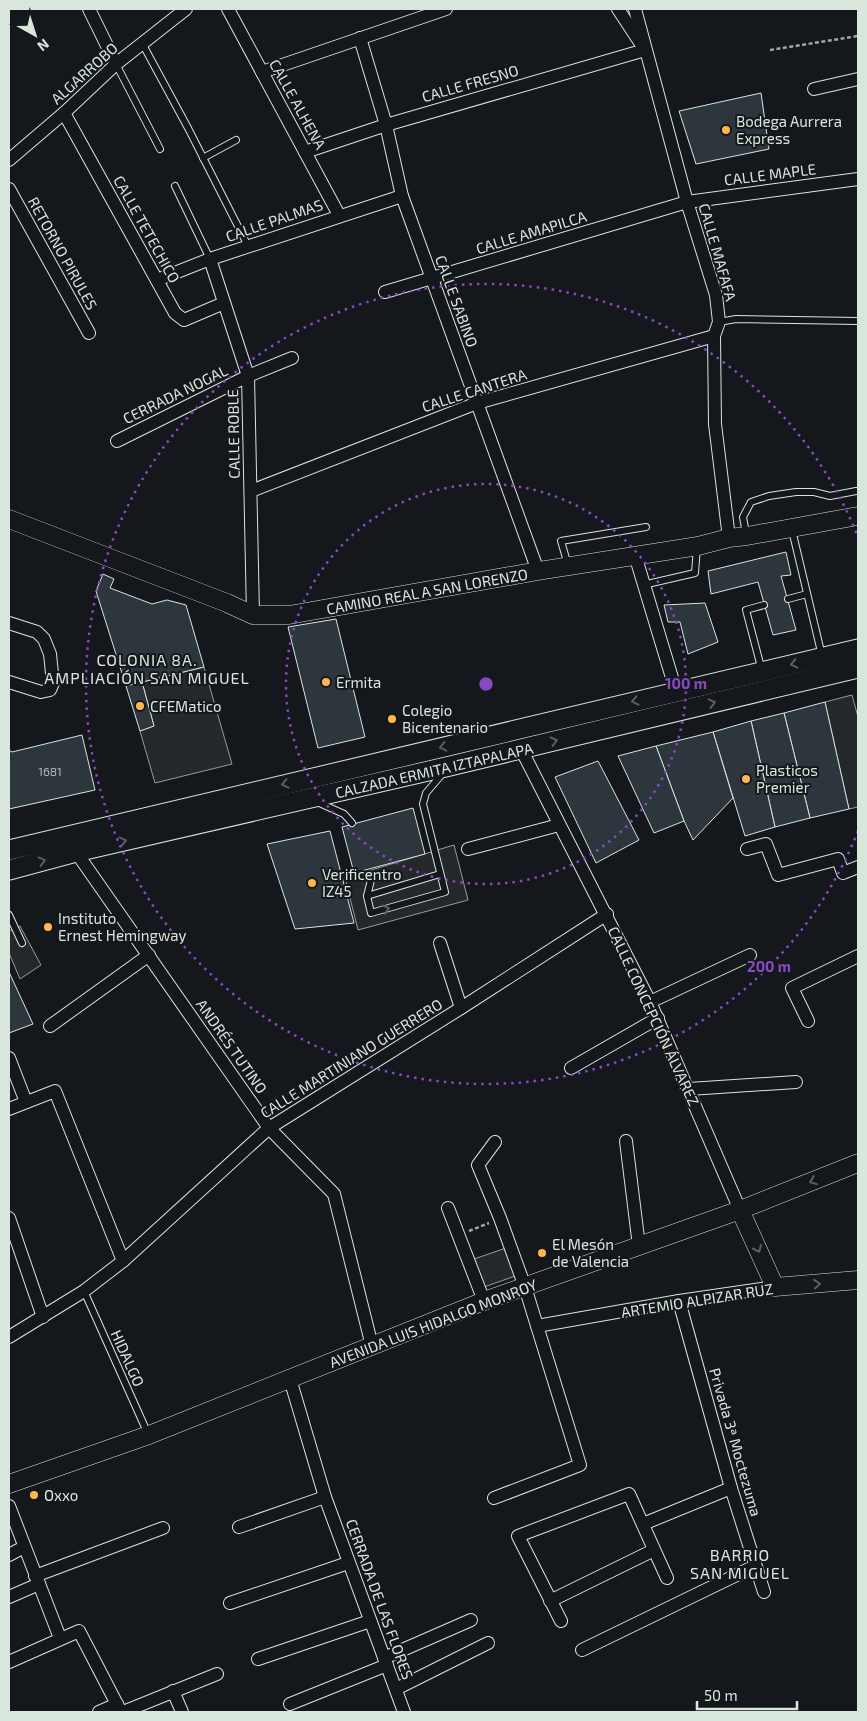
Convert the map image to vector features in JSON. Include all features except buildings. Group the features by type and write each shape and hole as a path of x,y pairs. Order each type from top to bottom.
{"main road":[{"name":"CALZADA ERMITA IZTAPALAPA","path":"9,850 858,649"},
{"name":"CALZADA ERMITA IZTAPALAPA","path":"9,870 76,852 857,672"}],"street":[{"path":"88,9 116,64"},
{"name":"CALLE ALHENA","path":"228,9 339,215"},
{"path":"262,72 446,9"},
{"path":"618,9 645,50"},
{"name":"CALLE MAFAFA","path":"635,9 687,202 716,295 719,322 714,336 715,424 729,538"},
{"name":"ALGARROBO","path":"9,160 116,64 182,10"},
{"name":"CALLE SABINO","path":"360,38 386,125 402,196 538,571"},
{"name":"CALLE FRESNO","path":"305,152 386,125 645,50"},
{"path":"814,88 858,79"},
{"name":"CALLE TETECHICO","path":"64,112 175,313 184,320 224,303"},
{"name":"CALLE MAPLE","path":"687,202 858,180"},
{"name":"RETORNO PIRULES","path":"9,189 88,333"},
{"name":"CALLE PALMAS","path":"157,280 210,259 339,215 402,196"},
{"name":"CALLE AMAPILCA","path":"385,292 687,202"},
{"name":"CALLE ROBLE","path":"210,259 248,376 253,615"},
{"name":"CALLE CANTERA","path":"251,491 477,404 714,336"},
{"name":"CERRADA NOGAL","path":"117,441 248,376 292,358"},
{"name":"CAMINO REAL A SAN LORENZO","path":"9,519 227,603 253,615 288,615 538,571 698,546 729,538 858,516"},
{"path":"635,555 676,691"},
{"path":"9,623 36,632 44,639 50,654 53,683 50,690 42,692 9,682"},
{"name":"CALLE CONCEPCIÓN ÁLVAREZ","path":"521,749 658,1018 775,1288"},
{"path":"468,849 559,825"},
{"path":"747,849 766,844 778,875 838,860 843,873 858,867"},
{"name":"ANDRÉS TUTINO","path":"76,852 269,1128 334,1194 372,1346"},
{"name":"CALLE MARTINIANO GUERRERO","path":"9,1338 84,1291 123,1261 269,1128 461,1008 606,914"},
{"path":"440,943 461,1008"},
{"path":"50,1026 148,954"},
{"path":"650,1002 750,955"},
{"path":"808,1021 792,988 858,956"},
{"path":"571,1068 658,1018"},
{"path":"9,1058 26,1102"},
{"path":"689,1089 796,1082"},
{"path":"9,1109 54,1091 123,1261"},
{"path":"494,1498 580,1465 525,1287 478,1165 495,1142"},
{"path":"626,1142 639,1246"},
{"name":"AVENIDA LUIS HIDALGO MONROY","path":"9,1484 149,1435 484,1302 740,1210 858,1163"},
{"path":"448,1208 484,1302"},
{"path":"9,1218 44,1317"},
{"name":"ARTEMIO ALPIZAR RUZ","path":"538,1326 680,1301 775,1288 858,1282"},
{"name":"Privada 3ª Moctezuma","path":"680,1301 731,1488 764,1592"},
{"name":"CERRADA DE LAS FLORES","path":"290,1379 325,1498 404,1712"},
{"path":"643,1524 731,1488"},
{"path":"561,1621 518,1536 629,1494 668,1578"},
{"path":"238,1528 325,1498"},
{"path":"9,1506 60,1638"},
{"path":"9,1598 37,1580 163,1528"},
{"path":"9,1555 24,1547"},
{"path":"550,1601 654,1550"},
{"path":"230,1603 348,1563"},
{"path":"582,1650 755,1566"},
{"path":"290,1704 471,1620"},
{"path":"258,1659 370,1621"},
{"path":"9,1662 79,1631 120,1709"},
{"path":"396,1689 488,1643"},
{"path":"99,1712 120,1709 217,1674"},
{"path":"174,1691 182,1712"}],"lane":[{"path":"142,43 248,246"},
{"path":"116,64 160,149"},
{"path":"203,158 236,140"},
{"path":"175,186 210,259"},
{"path":"719,322 736,319 858,321"},
{"path":"747,536 743,517 751,502 769,496 796,492 814,492 830,496 856,491"},
{"path":"568,566 561,541 646,527"},
{"path":"792,528 823,658"},
{"path":"643,585 695,573 698,546"},
{"path":"788,598 807,594"},
{"path":"762,672 746,610 764,605"},
{"path":"371,880 367,896 371,913 445,892 423,804 426,793 450,766"},
{"path":"309,799 344,814 352,823"},
{"path":"367,896 440,874"},
{"path":"9,915 22,943"},
{"name":"HIDALGO","path":"84,1291 149,1435"}],"path":[{"path":"770,50 858,36"},
{"path":"458,1235 500,1218"}],"shaded area":[{"path":"204,667 232,764 155,783 140,731 154,726 142,682"},
{"path":"852,695 858,717 858,807 849,809 825,702"},
{"path":"454,845 468,900 358,930 345,878"},
{"path":"20,926 41,965 20,979 9,953 9,931"},
{"path":"509,1247 518,1275 484,1287 474,1259"}],"place":[{"name":"Bodega Aurrera Express","path":"726,130"},
{"name":"Ermita","path":"326,682"},
{"name":"CFEMatico","path":"140,706"},
{"name":"Colegio Bicentenario","path":"392,719"},
{"name":"Plasticos Premier","path":"746,779"},
{"name":"Verificentro IZ45","path":"312,883"},
{"name":"Instituto Ernest Hemingway","path":"48,927"},
{"name":"El Mesón de Valencia","path":"542,1253"},
{"name":"Oxxo","path":"34,1495"}],"district":[{"name":"COLONIA 8A. AMPLIACIÓN SAN MIGUEL","path":"147,668"},
{"name":"BARRIO SAN MIGUEL","path":"740,1563"}]}
